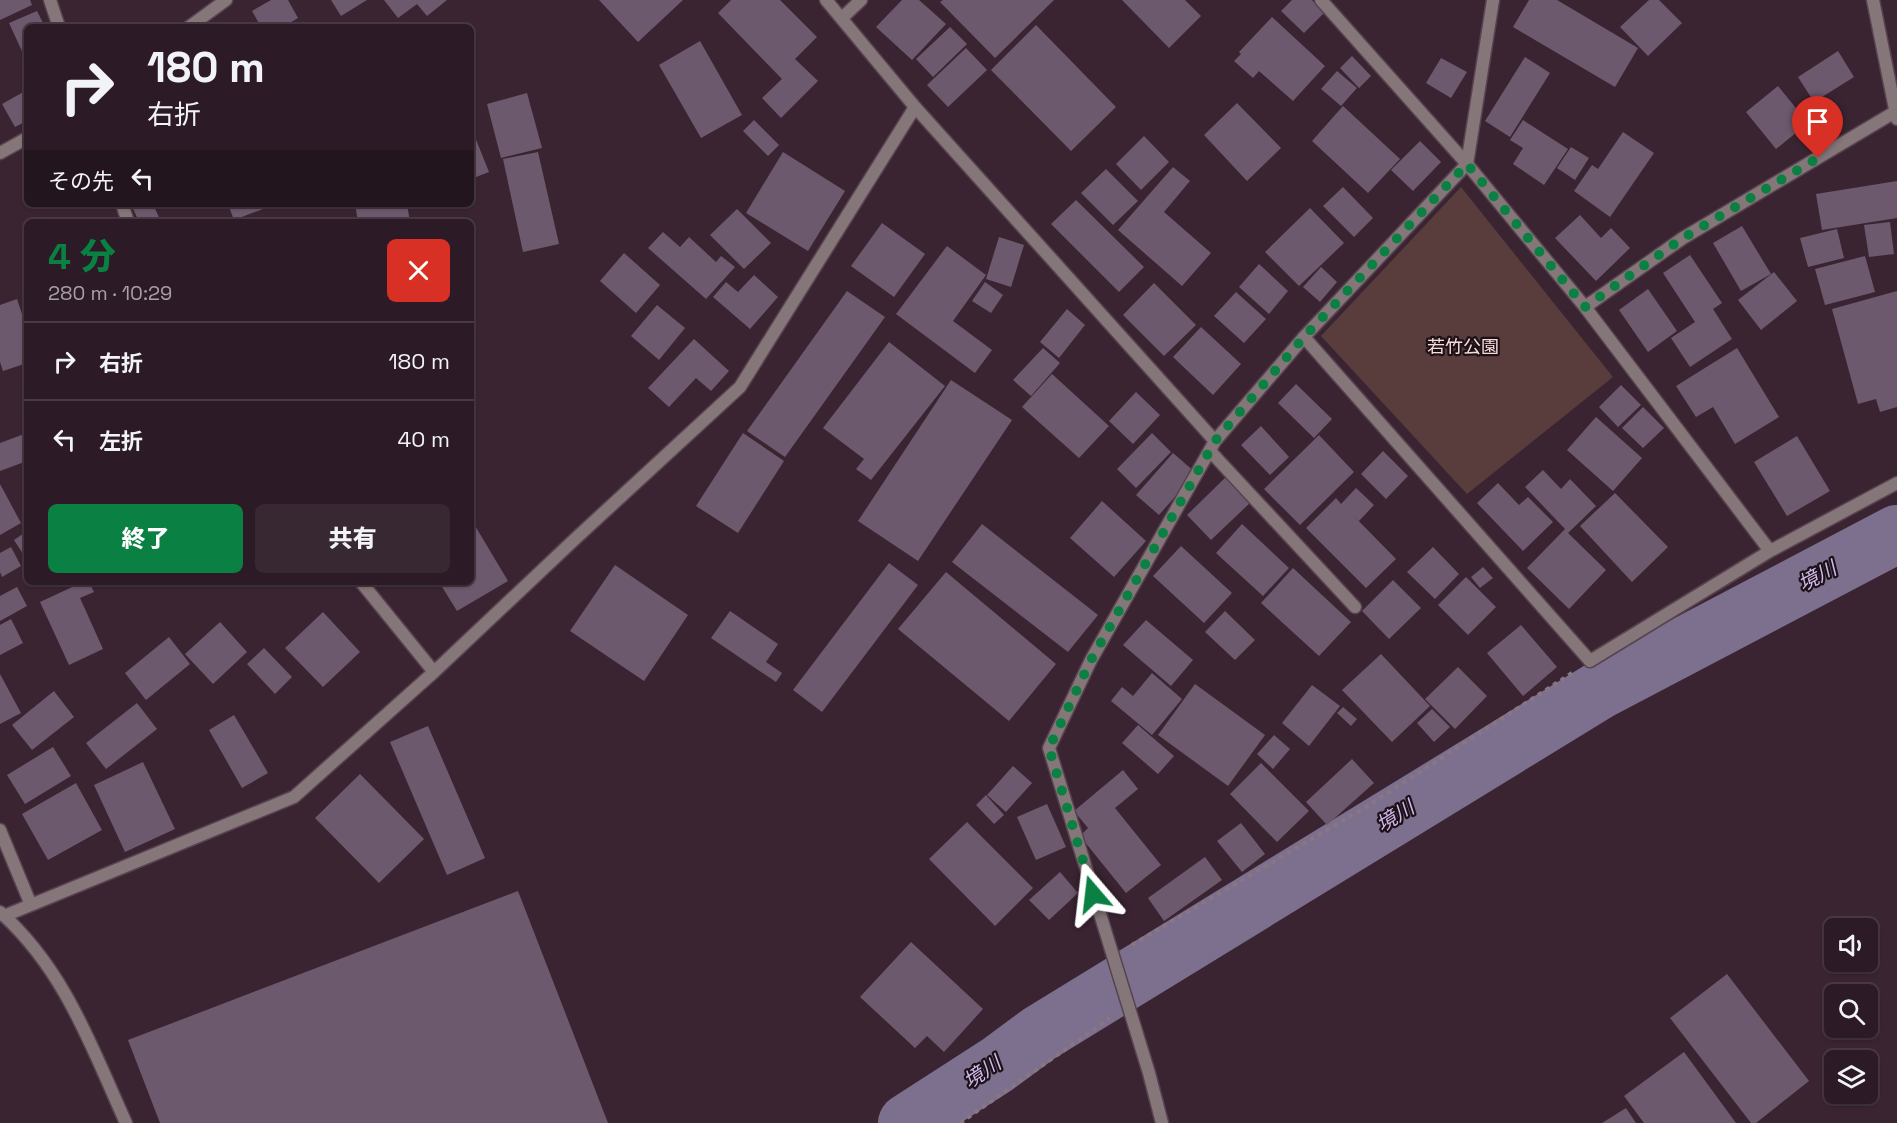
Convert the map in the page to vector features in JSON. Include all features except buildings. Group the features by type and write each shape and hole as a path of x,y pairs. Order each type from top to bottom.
{"street":[{"path":"50,0 58,24"},
{"path":"193,24 226,0"},
{"path":"826,0 915,107 1355,607"},
{"path":"842,18 861,0"},
{"path":"1321,0 1467,164 1585,307 1770,551"},
{"path":"1162,1123 1049,748 1091,660 1213,446 1304,337 1467,164 1493,0"},
{"path":"1585,307 1683,238 1896,116 1873,0"},
{"path":"126,1123 74,1007 45,960 2,914 31,905 294,797 434,672 575,538 740,387 915,107"},
{"path":"0,153 24,140"},
{"path":"1304,337 1590,662 1770,551 1897,483"},
{"path":"363,585 434,672"},
{"path":"0,830 31,905"}],"path":[{"path":"1114,961 1366,807 1590,662"},
{"path":"960,1123 1128,1005"}],"green space":[{"name":"若竹公園","path":"1461,187 1613,377 1467,494 1321,336"}],"waterway":[{"name":"境川","path":"907,1123 997,1065 1039,1034 1600,690 1897,534"}],"route":[{"path":"1093,894 1049,748 1091,660 1215,441 1304,337 1467,164 1585,307 1683,238 1818,158"}]}
